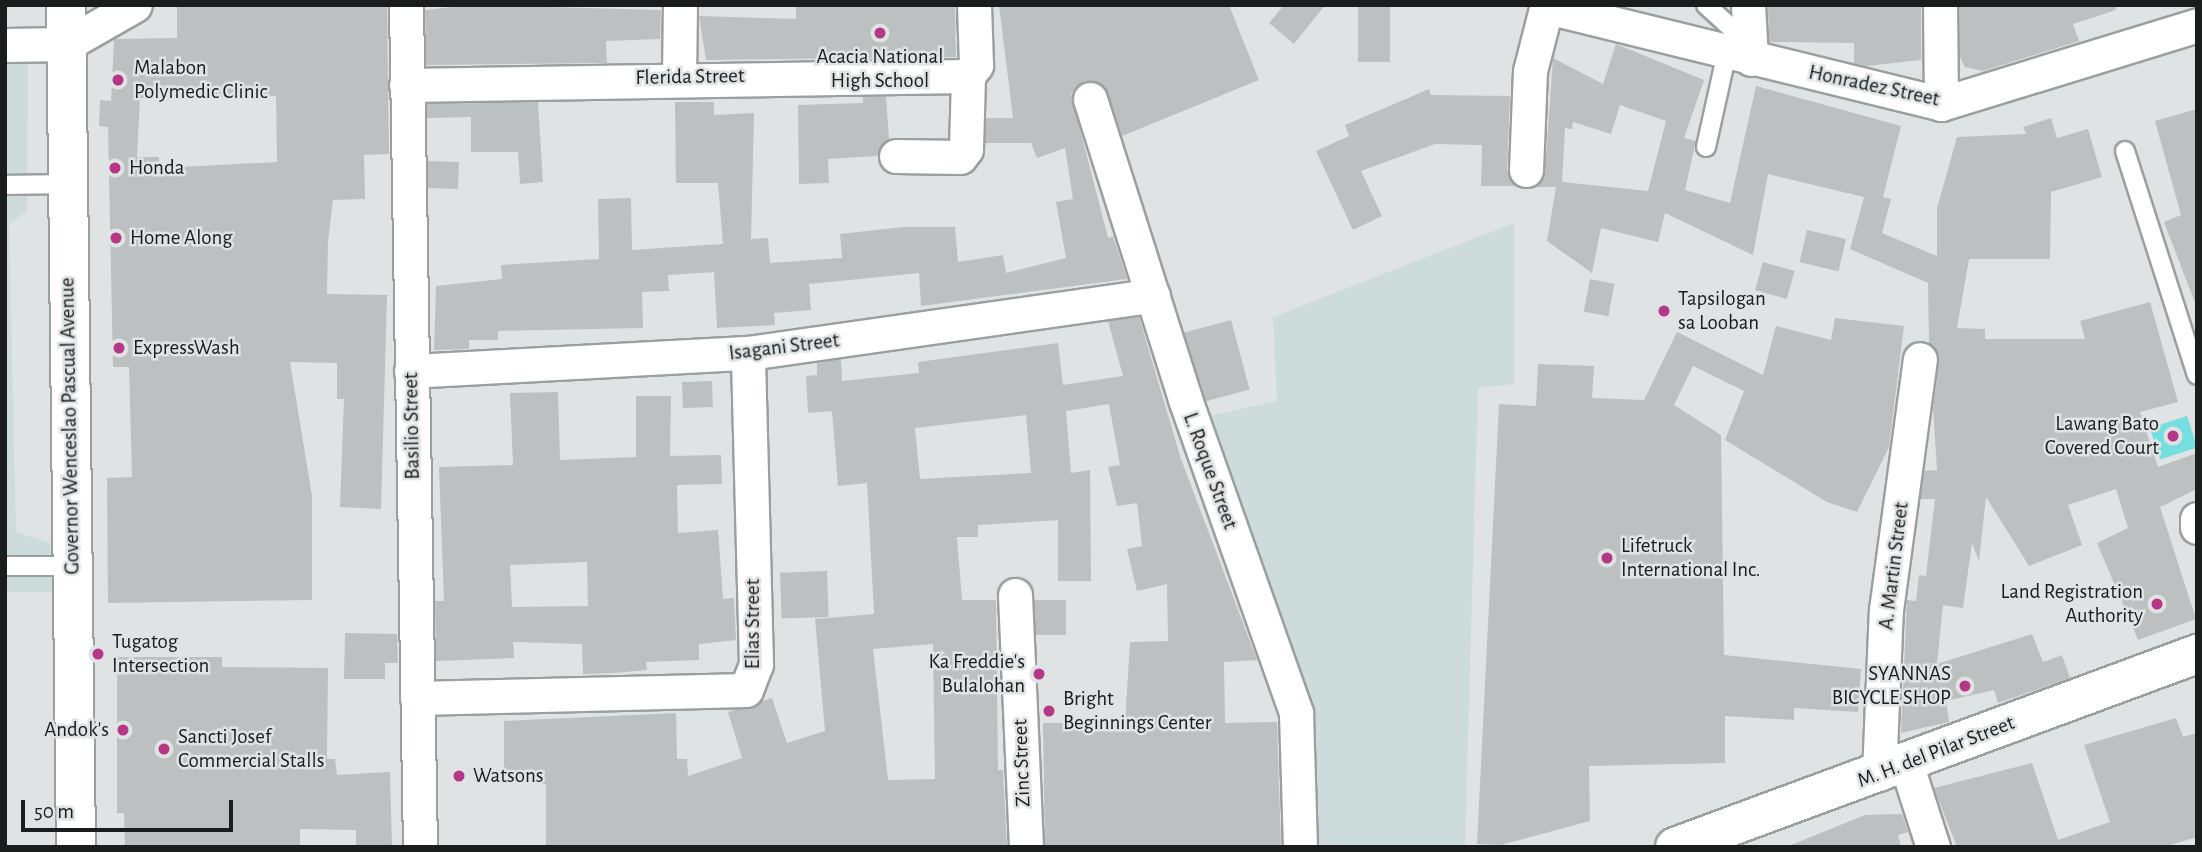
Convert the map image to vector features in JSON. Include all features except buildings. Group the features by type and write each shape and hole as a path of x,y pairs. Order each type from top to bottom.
{"main road":[{"name":"Governor Wenceslao Pascual Avenue","path":"66,5 66,184 76,847"},
{"name":"M. H. del Pilar Street","path":"1675,847 2197,654"}],"street":[{"path":"5,45 67,44 135,5"},
{"name":"Basilio Street","path":"406,5 420,847"},
{"path":"679,76 680,5"},
{"path":"897,156 960,157 966,149 974,5"},
{"path":"1743,52 1748,5"},
{"path":"1940,5 1941,104"},
{"path":"1526,170 1530,71 1547,6"},
{"name":"Honradez Street","path":"1547,6 1743,52 1941,104 2197,25"},
{"name":"Flerida Street","path":"406,85 679,76 971,74"},
{"name":"L. Roque Street","path":"1090,99 1153,295 1296,713 1300,847"},
{"name":"Isagani Street","path":"411,371 748,353 1153,295"},
{"name":"Elias Street","path":"417,698 746,690 756,664 748,353"},
{"name":"A. Martin Street","path":"1893,768 1886,610 1920,359"},
{"path":"2197,519 2197,527"},
{"name":"Zinc Street","path":"1015,595 1026,847"},
{"path":"1893,768 1933,847"}],"lane":[{"path":"1706,5 1743,52 1706,147"},
{"path":"2125,151 2197,375"},
{"path":"5,185 66,184"},
{"path":"5,566 72,566"}],"shaded area":[{"path":"5,53 28,53 27,211 9,224 16,532 50,543 53,592 5,592"},
{"path":"1514,223 1514,384 1478,388 1465,847 1309,847 1303,681 1201,418 1277,401 1273,317"},
{"name":"Lawang Bato Covered Court","path":"2187,416 2197,447 2160,459 2150,428"}],"place":[{"name":"Acacia National High School","path":"880,33"},
{"name":"Malabon Polymedic Clinic","path":"118,80"},
{"name":"Honda","path":"115,168"},
{"name":"Home Along","path":"116,238"},
{"name":"Tapsilogan sa Looban","path":"1664,311"},
{"name":"ExpressWash","path":"119,348"},
{"name":"Lawang Bato Covered Court","path":"2173,436"},
{"name":"Lifetruck International Inc.","path":"1607,558"},
{"name":"Land Registration Authority","path":"2157,604"},
{"name":"Tugatog Intersection","path":"98,654"},
{"name":"Ka Freddie's Bulalohan","path":"1039,674"},
{"name":"SYANNAS BICYCLE SHOP","path":"1965,686"},
{"name":"Bright Beginnings Center","path":"1049,711"},
{"name":"Andok's","path":"123,730"},
{"name":"Sancti Josef Commercial Stalls","path":"164,749"},
{"name":"Watsons","path":"459,776"}]}
